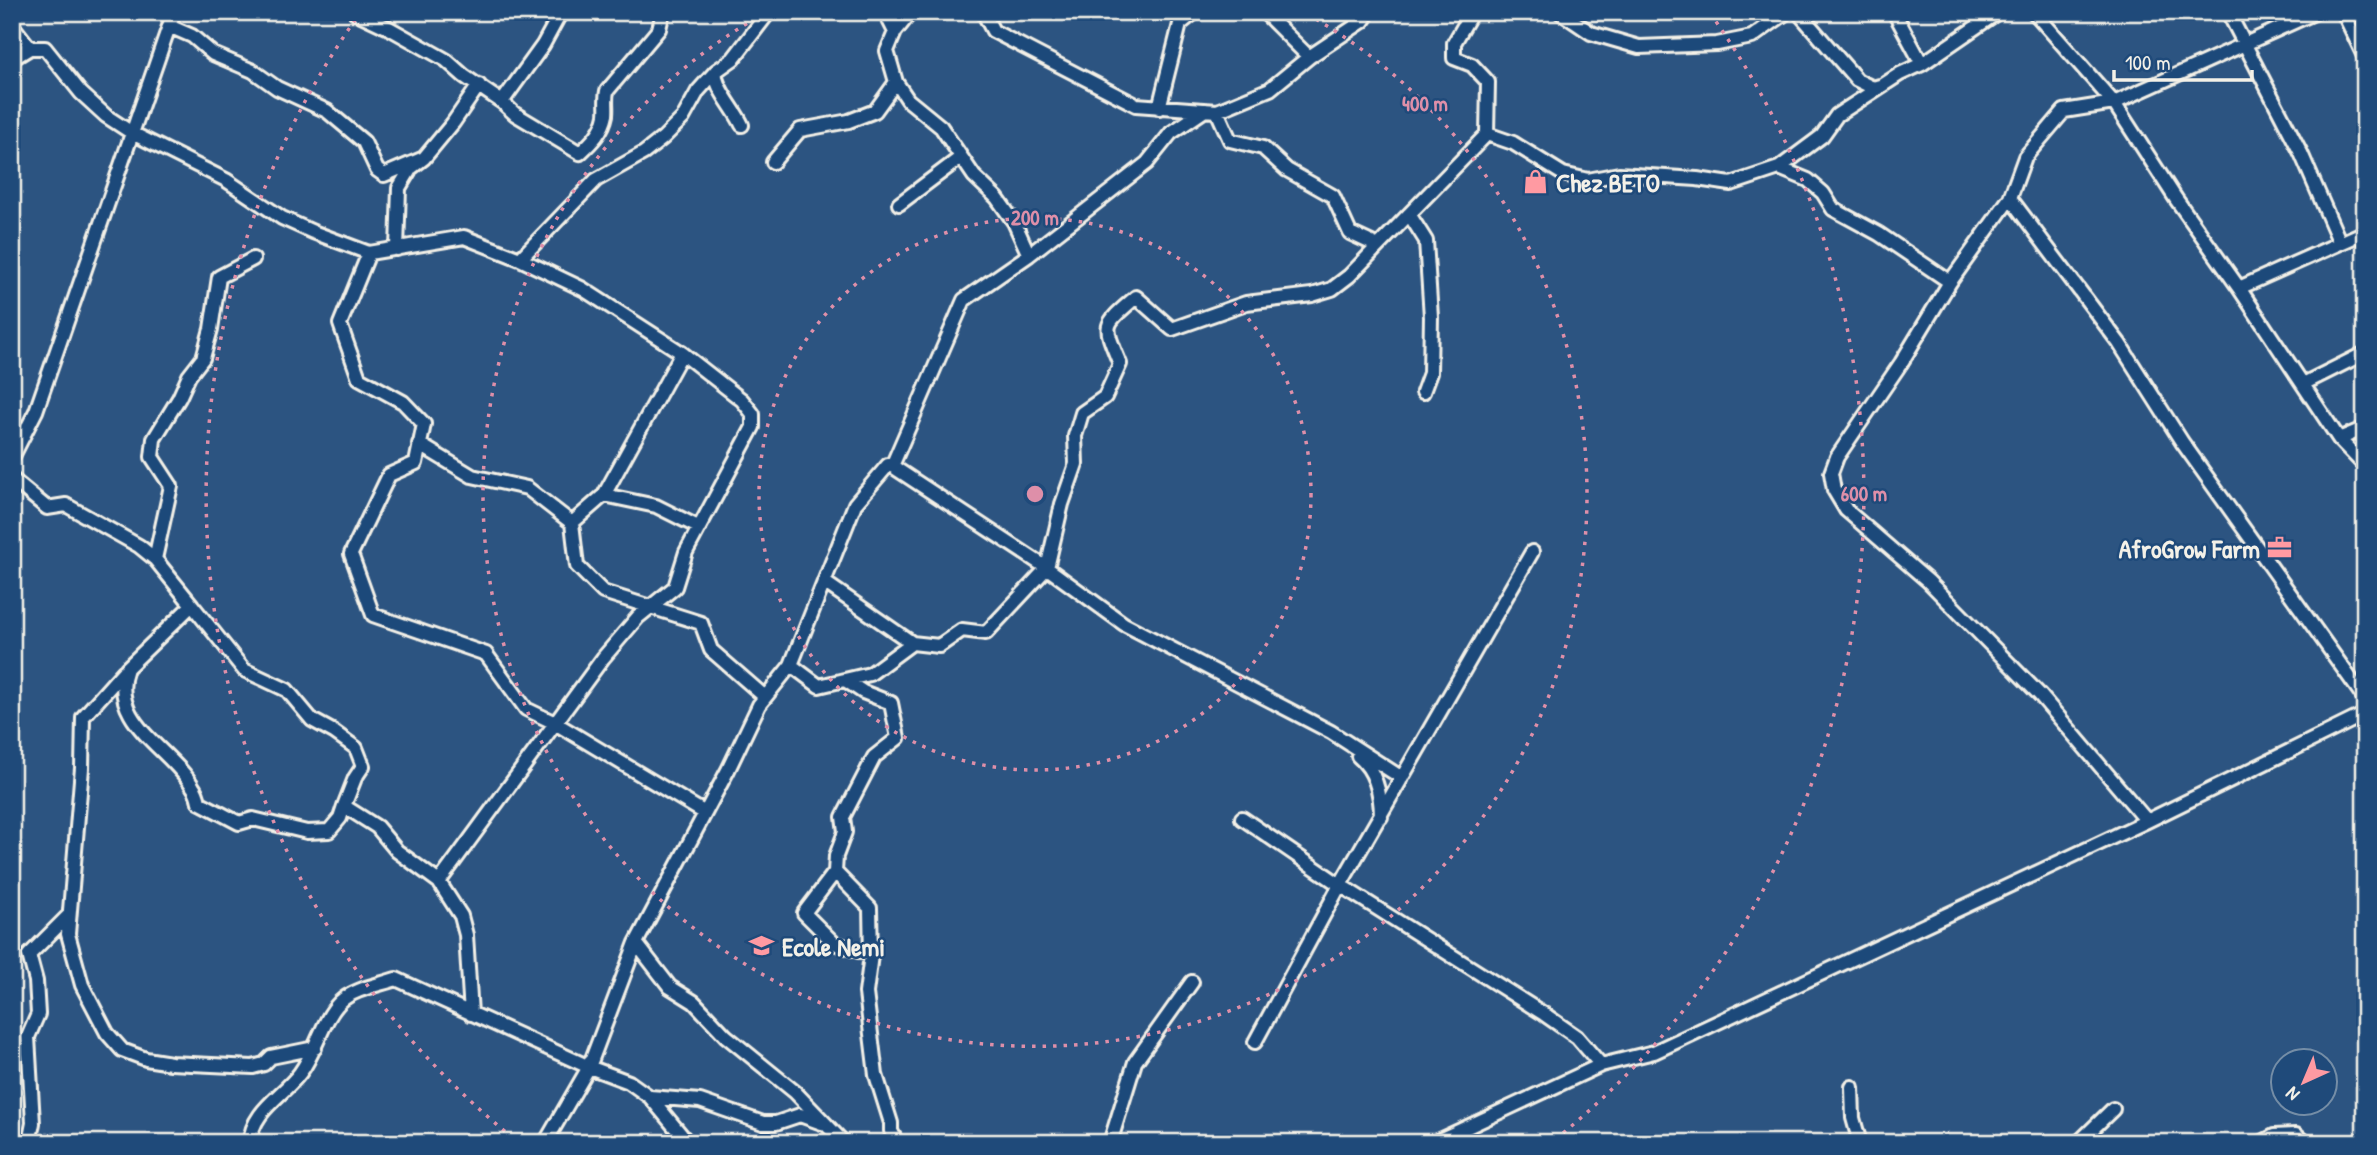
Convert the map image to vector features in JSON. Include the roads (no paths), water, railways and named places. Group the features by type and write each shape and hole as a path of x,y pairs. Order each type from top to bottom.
{"street":[{"path":"12,458 36,411 174,12"},
{"path":"355,12 446,60 515,114 580,153 601,130 607,112 604,103 607,92 659,29 663,16 660,12"},
{"path":"502,102 542,45 561,12"},
{"path":"520,259 596,180 645,153 663,138 683,118 698,90 716,71 733,59 769,12"},
{"path":"885,12 895,32"},
{"path":"911,12 895,32 887,51 896,82 908,100 941,127 974,176 998,198 1014,222 1029,255"},
{"path":"983,12 993,31 1136,105 1211,111"},
{"path":"1159,108 1180,24 1195,12"},
{"path":"1264,12 1309,57"},
{"path":"824,582 912,643 939,646 962,630 986,633 1047,568 1062,504 1076,464 1075,436 1082,413 1105,397 1120,364 1107,332 1111,319 1136,297 1171,329 1246,303 1312,295 1332,289 1378,246 1487,134 1488,82 1472,65 1454,58 1454,43 1472,12"},
{"path":"1560,12 1591,33 1639,47 1717,44 1752,37 1787,12"},
{"path":"1798,12 1857,80 1873,88 1884,85"},
{"path":"1894,12 1922,65"},
{"path":"1487,134 1513,143 1563,174 1588,180 1619,174 1731,184 1779,168 1822,136 1837,115 1900,74 1922,65 1998,12"},
{"path":"2034,12 2114,103 2339,439 2365,466"},
{"path":"2228,12 2301,153 2340,243"},
{"path":"2147,821 2040,695 1928,581 1846,510 1834,490 1831,473 1837,457 1901,363 1950,282 2010,198 2025,156 2064,111 2114,103 2316,12"},
{"path":"2343,12 2365,58"},
{"path":"892,466 964,300 1029,255 1147,163 1171,133 1211,111 1270,89 1309,57 1363,21 1369,13"},
{"path":"12,25 30,48"},
{"path":"169,26 192,36 213,54 253,71 277,88 327,111 364,142 377,170 384,175 424,158"},
{"path":"12,59 30,48 45,48 80,93 106,116 132,133 226,180 282,218 335,242 369,253 464,237 520,259 583,289 682,353 742,400 753,414 753,427 698,527 686,552 676,587 638,617 603,658 439,882"},
{"path":"716,71 715,78 719,88 734,108 742,125"},
{"path":"772,162 800,130 849,121 875,111 896,82"},
{"path":"397,249 399,188 411,168 424,158 453,123 479,85"},
{"path":"1211,111 1230,140 1263,148 1287,170 1333,196 1350,233 1378,246"},
{"path":"899,204 960,158"},
{"path":"1779,168 1808,180 1823,193 1833,209 1879,234 1950,282"},
{"path":"2010,198 2119,344 2182,442 2365,699"},
{"path":"1409,214 1426,241 1431,317 1430,373 1423,392"},
{"path":"2239,288 2365,232"},
{"path":"369,253 340,324 359,378 403,402 424,424 416,463 388,475 351,554 373,615 486,654 526,709 555,723 705,813"},
{"path":"155,559 171,486 152,457 154,439 189,376 203,358 211,329 219,277 253,259"},
{"path":"572,523 604,495 682,353"},
{"path":"2303,384 2365,353"},
{"path":"2339,439 2365,428"},
{"path":"419,444 472,476 527,488 572,523 577,566 603,592 701,623 711,650 765,697"},
{"path":"545,1143 589,1067 636,943 728,770 759,705 791,666 855,504 888,465 1047,568 1124,624 1331,732 1402,778"},
{"path":"12,479 47,508 66,505 123,537 155,559 244,670 287,690 312,720 356,748 363,766 355,778 340,818 329,831 307,832 253,819 239,823 200,802 193,787 177,766 141,731 127,708 123,698 122,681 127,668"},
{"path":"604,495 656,506 698,527"},
{"path":"1255,1042 1339,885 1381,817 1532,552"},
{"path":"192,605 127,668 83,718 82,768 68,916 68,934 82,985 107,1033 122,1050 146,1059 171,1063 253,1067 264,1064 271,1057 315,1048"},
{"path":"791,666 819,687 870,674 912,643"},
{"path":"845,680 863,692 891,704 898,738 874,757 843,817 845,832 836,856 835,872 804,913 834,943 871,956"},
{"path":"1433,1143 1601,1065 1654,1052 2147,821 2365,714"},
{"path":"1331,732 1366,763 1380,793 1381,817"},
{"path":"344,806 377,827 397,851 439,882 461,916 466,935 471,1014"},
{"path":"1242,818 1339,885 1544,1014 1577,1037 1601,1065"},
{"path":"835,872 870,908 871,956 866,993 876,1075 897,1143"},
{"path":"29,1143 33,1123 28,1037 38,1014 36,981 29,955 68,916"},
{"path":"636,943 670,987 694,1002 726,1036 795,1092 844,1143"},
{"path":"250,1143 251,1133 269,1103 299,1074 340,1002 356,992 396,979 589,1067 629,1082 650,1097 688,1143"},
{"path":"1110,1143 1135,1062 1192,982"},
{"path":"1852,1087 1853,1118 1860,1143"},
{"path":"650,1097 700,1101 763,1123 776,1123 800,1115 825,1124"},
{"path":"2078,1143 2113,1109"},
{"path":"2261,1143 2274,1136 2296,1135 2305,1143"}],"place":[{"name":"Chez BETO","path":"1536,182"},
{"name":"AfroGrow Farm","path":"2280,548"},
{"name":"Ecole Nemi","path":"762,946"}]}
